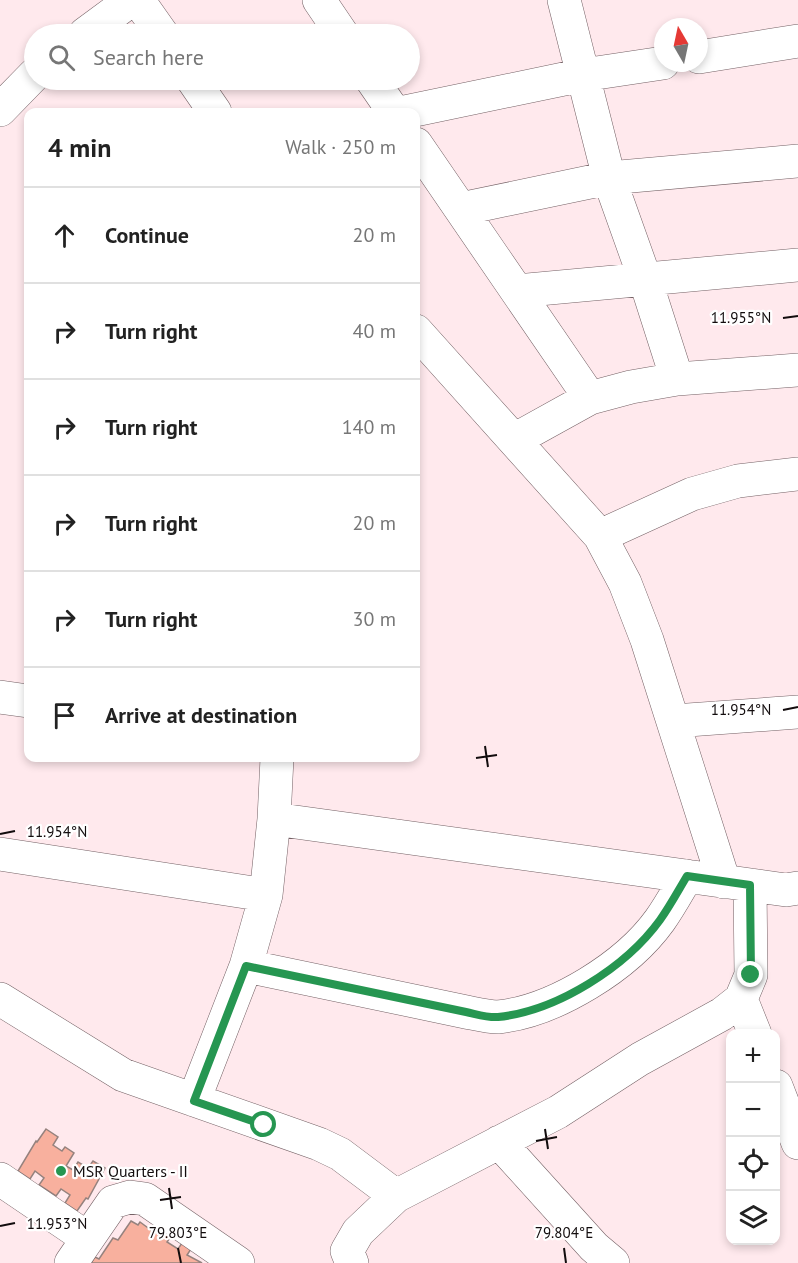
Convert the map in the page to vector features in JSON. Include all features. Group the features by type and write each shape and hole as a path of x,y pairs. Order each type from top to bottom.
{"street":[{"path":"99,24 131,0"},
{"path":"138,0 155,24"},
{"path":"319,0 335,24"},
{"path":"564,0 609,178 677,379"},
{"path":"708,56 798,41"},
{"path":"420,109 583,75 654,64"},
{"path":"0,110 24,85"},
{"path":"200,90 212,108"},
{"path":"379,90 391,108"},
{"path":"420,150 590,398"},
{"path":"460,210 609,178 798,162"},
{"path":"517,291 798,265"},
{"path":"350,1257 358,1232 396,1196 558,1112 640,1059 722,1014 741,999 751,975 737,883 674,721 625,583 600,536 420,335"},
{"path":"514,440 590,398 631,387 677,379 798,370"},
{"path":"600,536 692,495 738,481 798,474"},
{"path":"0,697 24,700"},
{"path":"674,721 798,712"},
{"path":"194,1101 246,966 266,895 274,819 277,762"},
{"path":"274,819 786,890 798,888"},
{"path":"0,854 266,895"},
{"path":"246,966 466,1012 496,1017 517,1013 562,999 621,961 660,920 687,876"},
{"path":"0,999 123,1075 319,1144 340,1154 396,1196"},
{"path":"741,999 753,1029"},
{"path":"780,1096 798,1143"},
{"path":"499,1142 594,1258"},
{"path":"0,1179 79,1251 113,1202 121,1198 137,1197 145,1199 238,1263"}],"building":[{"name":"MSR Quarters - II","path":"46,1129 58,1137 53,1145 62,1151 65,1147 74,1153 66,1166 73,1170 78,1162 88,1168 93,1161 105,1168 88,1199 86,1198 77,1211 65,1203 70,1195 61,1189 56,1196 39,1185 44,1178 35,1171 30,1179 18,1171"},
{"path":"131,1221 138,1225 140,1222 155,1233 159,1228 171,1236 167,1242 178,1249 182,1243 191,1249 187,1255 202,1263 91,1263 95,1257 99,1259 113,1238 118,1240"}],"place":[{"name":"MSR Quarters - II","path":"61,1171"}],"route":[{"path":"264,1125 194,1101 246,966 466,1012 496,1017 517,1013 562,999 621,961 660,920 687,876 750,885 751,975"}]}
